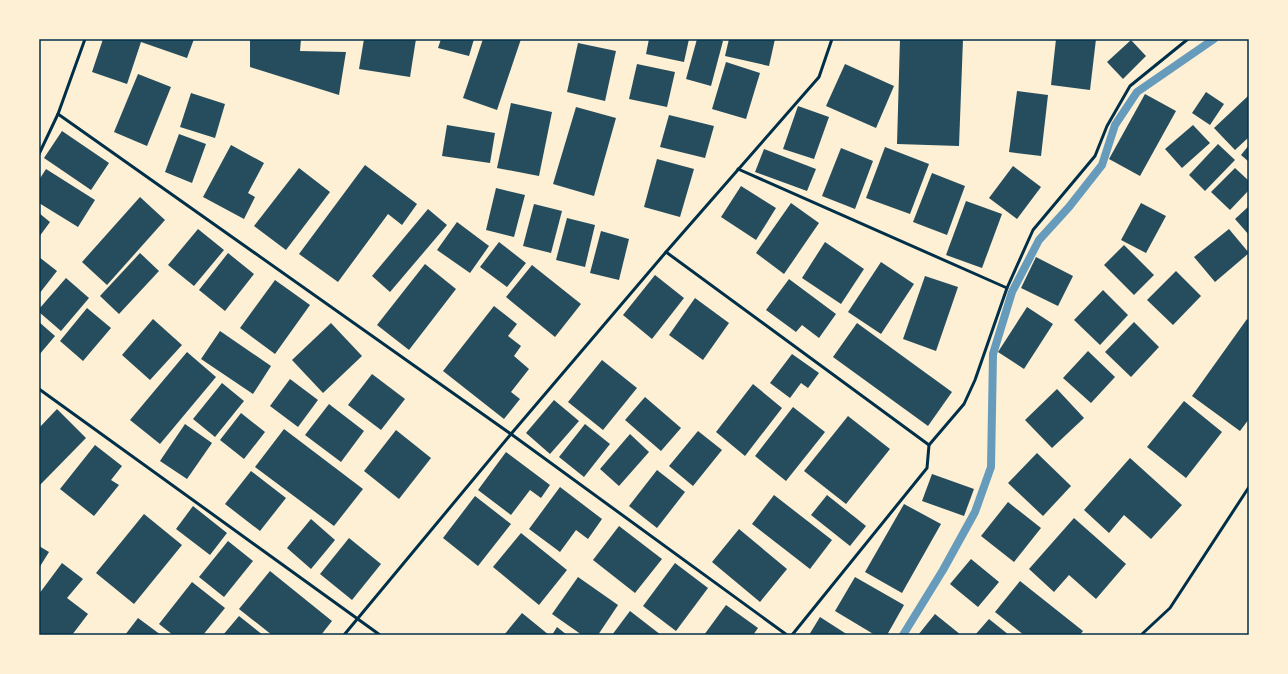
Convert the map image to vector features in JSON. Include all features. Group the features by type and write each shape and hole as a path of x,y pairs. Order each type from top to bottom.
{"lane":[{"path":"39,154 58,114 86,39"},
{"path":"344,635 511,434 819,76 832,39"},
{"path":"792,635 927,468 929,444 964,404 975,380 1007,288 1033,230 1095,156 1107,126 1130,86 1188,39"},
{"path":"58,114 511,434 787,635"},
{"path":"738,169 1007,288"},
{"path":"666,252 929,444"},
{"path":"39,389 380,635"},
{"path":"1141,635 1170,608 1249,487"}],"building":[{"path":"103,39 194,39 187,58 141,42 127,84 92,72"},
{"path":"250,39 301,39 300,51 346,52 339,95 250,67"},
{"path":"364,39 416,39 410,77 359,69"},
{"path":"441,39 474,39 469,56 438,48"},
{"path":"483,39 521,39 497,110 463,98"},
{"path":"649,39 689,39 684,62 646,54"},
{"path":"697,39 717,39 723,41 711,86 686,79"},
{"path":"729,39 775,39 769,66 725,56"},
{"path":"900,39 963,39 959,146 897,144"},
{"path":"1056,39 1096,39 1090,90 1051,85"},
{"path":"1131,40 1146,56 1123,79 1107,62"},
{"path":"578,43 616,51 605,101 567,92"},
{"path":"726,62 760,73 746,119 712,109"},
{"path":"637,64 675,72 667,107 629,99"},
{"path":"845,64 894,86 876,128 826,106"},
{"path":"138,74 171,87 147,146 114,132"},
{"path":"1017,91 1048,95 1041,156 1009,152"},
{"path":"1206,92 1224,104 1210,125 1192,113"},
{"path":"191,93 225,104 215,138 180,127"},
{"path":"1145,94 1176,111 1140,176 1109,159"},
{"path":"1248,96 1249,137 1235,150 1214,128"},
{"path":"511,103 552,112 539,176 497,168"},
{"path":"798,106 829,117 814,159 783,149"},
{"path":"576,107 616,118 594,196 553,184"},
{"path":"669,115 714,126 705,158 660,147"},
{"path":"447,125 495,133 490,163 442,156"},
{"path":"1193,125 1210,143 1182,168 1165,149"},
{"path":"62,131 109,163 91,190 44,158"},
{"path":"179,134 206,144 192,183 165,172"},
{"path":"1218,144 1235,160 1205,191 1189,175"},
{"path":"231,145 264,163 248,193 255,197 244,219 203,197"},
{"path":"1249,145 1249,162 1241,155"},
{"path":"885,147 929,164 910,214 866,198"},
{"path":"841,148 873,161 855,209 822,196"},
{"path":"764,149 816,169 807,191 755,172"},
{"path":"657,159 694,169 680,217 644,207"},
{"path":"365,165 417,204 402,225 388,214 338,282 299,254"},
{"path":"1013,166 1041,187 1017,219 989,198"},
{"path":"299,168 330,192 286,250 254,226"},
{"path":"1235,168 1249,181 1249,190 1230,210 1211,192"},
{"path":"46,169 95,200 78,227 39,203 39,180"},
{"path":"932,173 965,186 947,235 913,222"},
{"path":"741,186 776,208 756,240 721,217"},
{"path":"496,188 525,195 514,237 486,230"},
{"path":"140,197 165,220 107,285 82,262"},
{"path":"966,201 1002,214 982,268 946,255"},
{"path":"791,203 819,223 784,274 756,253"},
{"path":"1141,203 1166,216 1146,253 1121,240"},
{"path":"534,204 562,211 551,253 523,246"},
{"path":"1249,206 1249,235 1235,219"},
{"path":"428,209 447,225 390,292 372,276"},
{"path":"39,213 50,222 39,237"},
{"path":"567,218 595,225 585,267 556,260"},
{"path":"457,222 489,246 470,273 437,250"},
{"path":"198,229 224,250 194,286 168,265"},
{"path":"1229,229 1249,253 1215,282 1194,257"},
{"path":"601,231 629,239 619,280 590,273"},
{"path":"499,242 526,263 507,287 480,267"},
{"path":"825,242 864,269 841,304 802,278"},
{"path":"1124,245 1154,275 1134,295 1104,265"},
{"path":"140,253 159,271 119,314 100,296"},
{"path":"228,253 254,274 225,311 199,290"},
{"path":"39,257 57,271 39,294"},
{"path":"1036,257 1073,276 1058,306 1021,288"},
{"path":"881,262 914,284 881,334 848,312"},
{"path":"425,264 456,289 409,350 377,325"},
{"path":"532,265 581,304 555,337 506,297"},
{"path":"1176,271 1201,296 1173,325 1147,300"},
{"path":"655,275 684,298 652,339 623,315"},
{"path":"925,276 958,287 936,351 903,339"},
{"path":"66,278 89,298 61,331 39,312 39,309"},
{"path":"789,279 836,314 819,338 802,325 796,332 766,310"},
{"path":"275,280 310,305 275,354 240,328"},
{"path":"1103,290 1128,315 1100,345 1074,320"},
{"path":"695,298 729,323 703,360 669,335"},
{"path":"494,306 517,324 508,336 521,346 514,356 529,369 511,392 520,399 504,419 443,371"},
{"path":"1027,307 1053,324 1024,369 998,352"},
{"path":"87,308 111,328 83,361 60,341"},
{"path":"153,319 182,345 150,380 122,355"},
{"path":"1247,319 1249,321 1249,419 1240,431 1192,396"},
{"path":"39,322 55,336 39,355"},
{"path":"1134,322 1159,347 1131,377 1105,352"},
{"path":"331,323 362,356 323,393 292,360"},
{"path":"857,323 952,392 928,426 833,357"},
{"path":"220,331 271,366 253,394 201,359"},
{"path":"1088,351 1115,377 1091,403 1063,378"},
{"path":"187,352 216,377 160,444 130,420"},
{"path":"792,354 819,373 808,388 801,383 790,398 770,383"},
{"path":"602,360 637,388 603,430 568,402"},
{"path":"372,374 405,399 381,430 348,405"},
{"path":"290,379 318,400 298,427 270,406"},
{"path":"222,383 244,401 215,437 193,419"},
{"path":"753,384 782,408 745,456 716,432"},
{"path":"1057,389 1084,418 1052,448 1025,420"},
{"path":"645,397 681,428 661,451 625,420"},
{"path":"554,400 579,421 550,454 526,433"},
{"path":"1184,401 1222,432 1186,478 1147,447"},
{"path":"329,404 364,431 341,462 305,435"},
{"path":"793,407 825,432 786,481 755,456"},
{"path":"57,409 86,438 39,486 39,428"},
{"path":"241,413 265,432 244,459 220,440"},
{"path":"848,416 890,449 846,504 804,471"},
{"path":"185,424 212,443 187,479 160,461"},
{"path":"585,424 610,444 584,477 559,457"},
{"path":"284,429 363,489 334,526 255,467"},
{"path":"396,430 431,458 399,499 364,471"},
{"path":"698,431 722,450 693,486 669,466"},
{"path":"630,434 649,452 619,486 600,469"},
{"path":"95,445 122,466 111,480 119,485 94,516 60,489"},
{"path":"506,452 550,485 541,498 530,490 511,515 478,490"},
{"path":"1037,453 1071,486 1043,516 1008,483"},
{"path":"1130,458 1182,505 1151,539 1124,515 1109,533 1084,510"},
{"path":"657,470 685,492 657,528 629,506"},
{"path":"251,471 286,498 260,531 225,504"},
{"path":"932,474 974,489 964,516 922,501"},
{"path":"560,487 602,519 588,539 576,530 560,552 529,529"},
{"path":"774,495 832,540 810,569 752,524"},
{"path":"827,495 866,526 850,546 811,515"},
{"path":"475,496 511,524 478,566 443,538"},
{"path":"1008,502 1041,528 1014,562 981,536"},
{"path":"904,504 941,524 902,593 865,572"},
{"path":"193,506 227,533 210,555 176,529"},
{"path":"144,514 182,545 134,604 96,573"},
{"path":"1074,518 1126,564 1096,599 1069,575 1054,592 1029,569"},
{"path":"311,519 335,540 311,569 287,548"},
{"path":"619,526 662,559 635,593 593,560"},
{"path":"739,529 787,569 760,602 712,562"},
{"path":"521,533 567,570 539,605 493,567"},
{"path":"349,538 381,564 352,600 320,574"},
{"path":"228,541 253,561 224,597 199,577"},
{"path":"39,546 49,552 39,568"},
{"path":"971,559 999,582 978,607 950,584"},
{"path":"62,563 83,579 67,598 88,614 72,635 39,635 39,594"},
{"path":"675,563 708,588 676,631 643,606"},
{"path":"270,571 332,621 321,635 272,635 239,609"},
{"path":"578,577 618,605 598,635 582,635 552,614"},
{"path":"855,577 904,605 887,635 875,635 835,611"},
{"path":"1020,581 1083,631 1080,635 1024,635 995,612"},
{"path":"192,582 225,608 203,635 173,635 159,624"},
{"path":"726,605 758,628 753,635 704,635"},
{"path":"630,611 661,635 612,635"},
{"path":"522,613 549,635 504,635"},
{"path":"935,614 961,635 918,635"},
{"path":"239,616 263,635 223,635"},
{"path":"820,617 848,635 809,635"},
{"path":"138,618 161,635 125,635"},
{"path":"989,619 1009,635 975,635"},
{"path":"557,627 567,635 552,635"}],"waterway":[{"path":"903,635 943,570 975,512 991,467 993,354 1012,292 1039,240 1069,207 1102,165 1115,125 1137,92 1214,39"}]}
